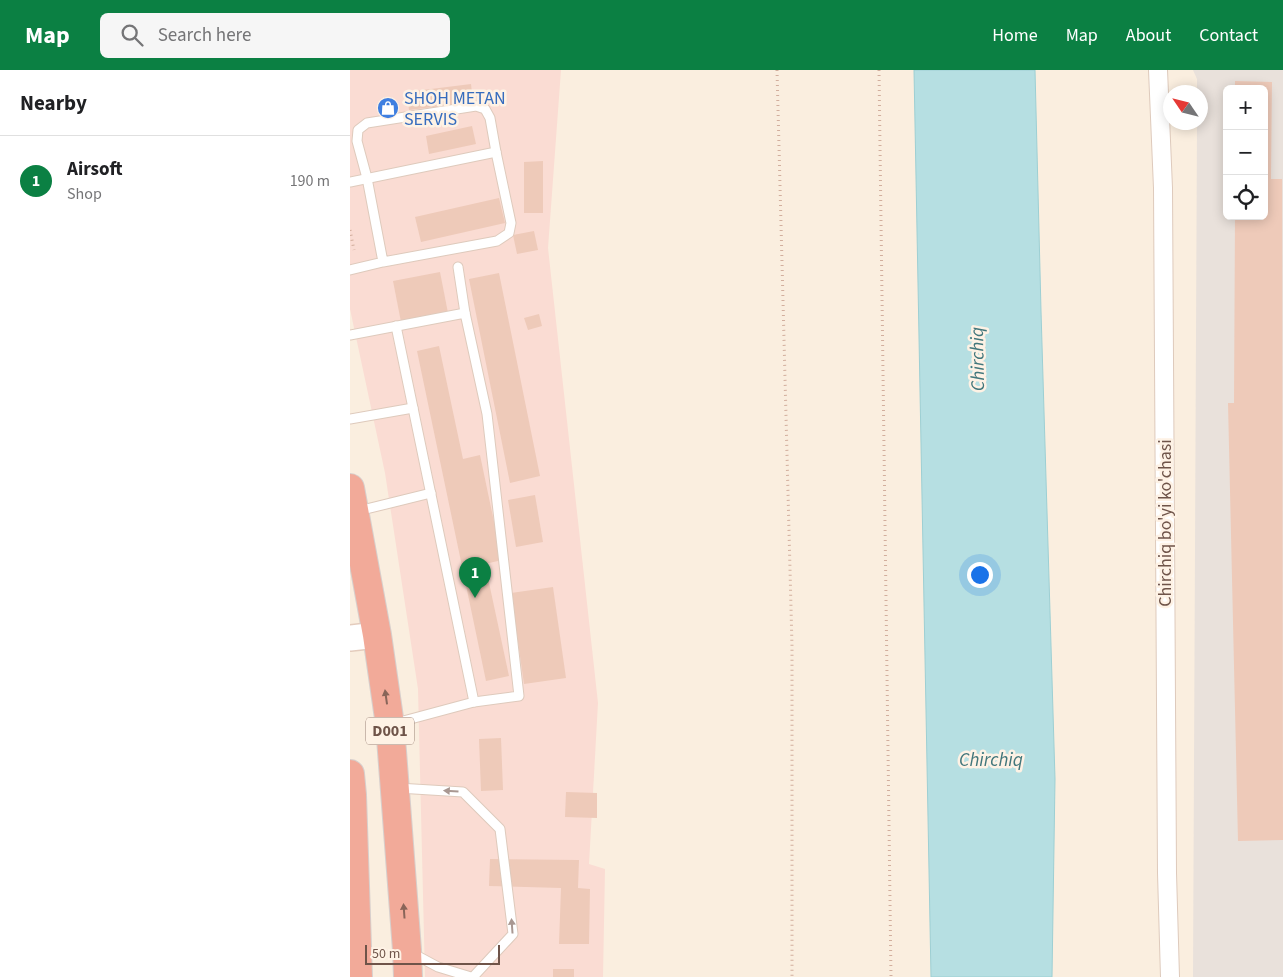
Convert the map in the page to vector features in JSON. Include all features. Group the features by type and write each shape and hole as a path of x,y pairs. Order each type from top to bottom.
{"highway":[{"name":"D001","path":"352,500 377,635 390,725 408,977"},
{"path":"350,774 358,977"}],"street":[{"name":"Chirchiq bo'yi ko'chasi","path":"1158,70 1164,188 1167,863 1170,977"},
{"path":"350,638 377,635"}],"lane":[{"path":"350,270 497,241 509,233 511,223 490,118 485,109 476,106 367,123 358,130 357,142 367,178 383,262"},
{"path":"350,182 496,152"},
{"path":"390,725 474,702 519,696 487,414 465,313 458,267"},
{"path":"350,335 465,313"},
{"path":"396,326 474,702"},
{"path":"350,420 413,408"},
{"path":"352,500 431,493"},
{"path":"395,788 464,792 500,829 513,934 472,977 438,967 407,950"}],"path":[{"path":"777,70 792,646 792,977"},
{"path":"879,70 891,977"},
{"path":"350,230 354,250"}],"shaded area":[{"path":"350,70 561,70 548,248 598,703 589,864 605,869 603,977 425,977 418,689 385,473 350,309"},
{"path":"1193,70 1283,70 1283,977 1193,977 1197,130 1208,130 1208,85 1197,85 1197,79"}],"water":[{"name":"Chirchiq","path":"914,70 1035,70 1055,779 1052,977 931,977"}],"building":[{"path":"1235,81 1272,82 1271,179 1282,179 1283,840 1238,841 1228,403 1234,403 1235,220 1268,220 1268,85 1235,85"},
{"path":"471,84 473,102 409,110 407,92"},
{"path":"472,126 476,144 429,154 426,136"},
{"path":"543,161 543,213 524,213 524,162"},
{"path":"499,198 505,223 421,242 415,217"},
{"path":"534,231 538,250 517,254 513,235"},
{"path":"440,272 448,313 401,322 393,281"},
{"path":"499,273 540,476 510,483 469,279"},
{"path":"539,314 542,326 528,330 524,318"},
{"path":"439,346 463,459 480,455 502,560 485,564 509,676 486,681 417,351"},
{"path":"535,495 543,542 516,547 508,500"},
{"path":"553,587 566,678 524,684 511,593"},
{"path":"501,738 503,790 481,791 479,739"},
{"path":"566,792 597,793 597,818 565,817"},
{"path":"490,859 579,860 578,888 590,889 589,944 559,944 561,888 489,886"},
{"path":"553,969 574,969 574,977 553,977"}],"place":[{"name":"SHOH METAN SERVIS","path":"388,108"},
{"name":"Airsoft","path":"475,598"}]}
